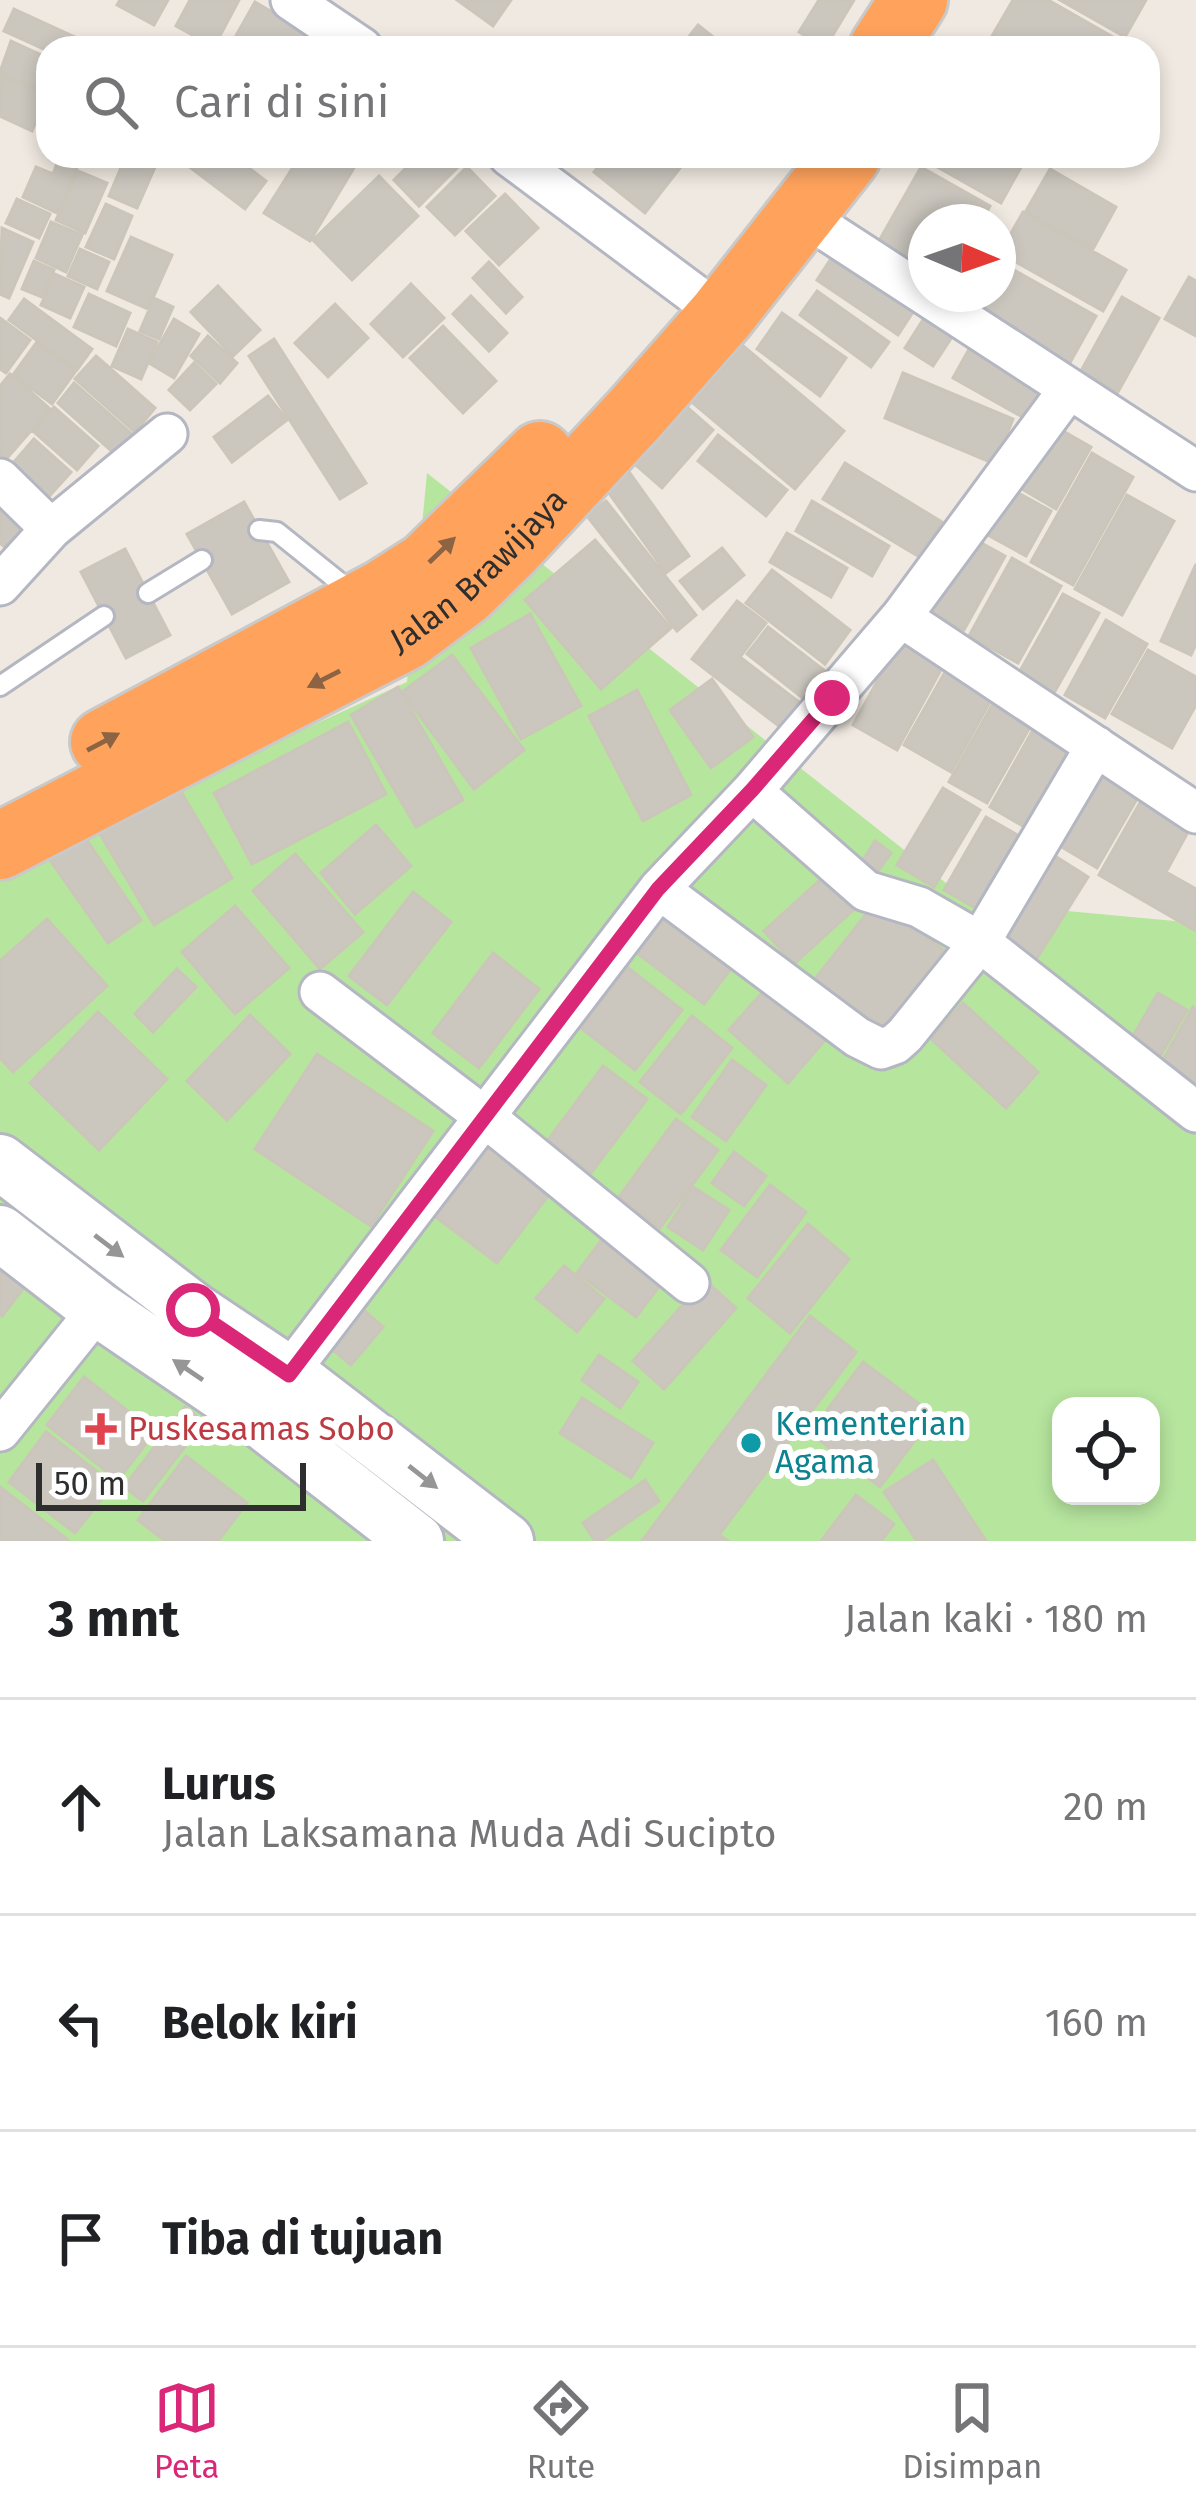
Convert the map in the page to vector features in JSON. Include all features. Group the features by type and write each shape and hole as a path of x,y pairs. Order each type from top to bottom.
{"highway":[{"path":"892,36 914,0"},
{"path":"939,36 960,0"},
{"name":"Jalan Brawijaya","path":"0,847 405,637 465,592 635,414 708,303 800,185 828,168"},
{"name":"Jalan Brawijaya","path":"0,798 427,565 578,418 708,303"}],"main road":[{"path":"0,1162 506,1541"},
{"path":"0,1233 98,1309 254,1415 416,1541"}],"street":[{"path":"291,0 344,36"},
{"path":"525,168 708,303"},
{"path":"800,185 1069,389 1196,471"},
{"path":"254,1415 658,889 752,790 901,617 1069,389"},
{"path":"0,585 51,529 167,434"},
{"path":"0,478 51,529"},
{"path":"901,617 1196,813"},
{"path":"658,889 857,1036 881,1049 895,1045 980,942 1096,746"},
{"path":"752,790 866,891 919,907 980,942 1196,1112"},
{"path":"320,992 689,1283"},
{"path":"0,1431 98,1309"}],"lane":[{"path":"259,530 277,532 365,602"},
{"path":"148,593 202,560"},
{"path":"0,686 104,616"}],"green space":[{"path":"427,473 970,902 1196,923 1196,1541 0,1541 0,868 407,682"}],"building":[{"path":"120,0 168,0 154,25 117,5"},
{"path":"190,0 239,0 220,36 194,36 176,26"},
{"path":"457,0 511,0 493,26"},
{"path":"819,0 854,0 832,36 799,32"},
{"path":"1013,0 1048,0 1111,36 992,36"},
{"path":"1060,0 1146,0 1123,36"},
{"path":"255,2 314,36 236,36"},
{"path":"14,9 73,36 36,36 36,46 4,31"},
{"path":"698,25 712,36 689,36"},
{"path":"11,41 36,52 36,88 0,72"},
{"path":"1,75 36,90 32,131 0,116"},
{"path":"36,167 53,174 55,168 77,168 57,213 23,197"},
{"path":"121,168 155,168 137,208 109,196"},
{"path":"191,168 249,168 266,181 245,209"},
{"path":"292,168 354,168 310,241 264,213"},
{"path":"406,168 457,168 419,206 394,180"},
{"path":"466,168 495,196 455,235 427,207"},
{"path":"597,168 680,168 645,213 594,172"},
{"path":"920,168 986,204 908,204 908,267 875,248"},
{"path":"939,168 1021,168 1001,203"},
{"path":"1050,169 1116,207 1093,249 1026,211"},
{"path":"78,171 107,183 85,233 56,220"},
{"path":"379,176 418,216 352,280 313,240"},
{"path":"505,194 538,228 499,265 466,231"},
{"path":"17,199 50,214 39,238 6,223"},
{"path":"106,204 132,216 114,259 86,247"},
{"path":"1023,212 1126,270 1103,311 1016,262 1016,224"},
{"path":"51,222 82,235 66,272 36,258"},
{"path":"2,228 33,242 9,298 0,294"},
{"path":"131,237 172,255 148,309 107,291"},
{"path":"838,248 908,296 908,312 913,312 898,335 817,280"},
{"path":"80,249 109,262 97,289 68,276"},
{"path":"34,261 54,270 42,297 22,289"},
{"path":"489,262 522,297 506,313 473,278"},
{"path":"1016,271 1096,316 1067,368 968,312 1016,312"},
{"path":"55,274 84,287 70,318 41,305"},
{"path":"1189,277 1196,281 1196,336 1165,319"},
{"path":"411,284 444,318 403,357 371,324"},
{"path":"218,286 260,330 233,356 191,312"},
{"path":"817,291 889,342 871,367 800,315"},
{"path":"89,294 130,313 116,346 74,327"},
{"path":"471,296 507,333 489,351 453,314"},
{"path":"1122,297 1159,318 1118,392 1081,371"},
{"path":"154,298 173,307 159,339 140,331"},
{"path":"24,299 92,349 77,370 9,320"},
{"path":"335,304 368,338 328,377 295,343"},
{"path":"782,313 846,358 820,396 757,349"},
{"path":"926,315 954,334 933,366 905,348"},
{"path":"0,318 30,340 6,373 0,369"},
{"path":"174,319 199,334 174,378 149,363"},
{"path":"443,326 496,381 463,413 410,358"},
{"path":"128,329 157,342 141,379 112,366"},
{"path":"208,336 237,363 220,383 191,356"},
{"path":"274,339 366,483 340,499 249,356"},
{"path":"973,342 1046,383 1026,419 953,378"},
{"path":"36,343 75,372 52,404 13,375"},
{"path":"742,345 844,431 795,489 693,403"},
{"path":"96,356 155,408 135,432 75,379"},
{"path":"194,363 216,384 190,410 169,390"},
{"path":"903,373 1013,419 995,464 885,418"},
{"path":"10,374 50,409 1,465 0,386"},
{"path":"74,383 133,435 116,455 58,403"},
{"path":"268,396 287,420 232,462 214,437"},
{"path":"679,400 713,430 662,488 629,459"},
{"path":"54,407 98,446 77,470 33,431"},
{"path":"1049,423 1091,447 1056,509 1015,485"},
{"path":"718,435 787,490 766,516 698,461"},
{"path":"34,439 71,472 44,502 7,470"},
{"path":"1092,453 1133,477 1073,585 1031,562"},
{"path":"845,463 942,522 921,558 823,499"},
{"path":"627,469 689,556 666,573 604,486"},
{"path":"0,482 39,517 9,551 0,543"},
{"path":"1009,488 1051,511 1026,556 984,533"},
{"path":"1127,495 1174,521 1122,615 1075,589"},
{"path":"606,501 696,615 677,631 587,516"},
{"path":"812,501 889,546 872,576 796,531"},
{"path":"244,502 289,582 232,614 187,534"},
{"path":"787,533 847,568 831,597 770,562"},
{"path":"969,536 1005,556 964,630 928,610"},
{"path":"595,540 671,628 601,689 525,600"},
{"path":"722,548 744,575 703,609 680,581"},
{"path":"125,549 170,635 126,658 81,572"},
{"path":"1012,558 1061,586 1018,663 969,636"},
{"path":"1196,564 1196,644 1191,655 1161,641"},
{"path":"772,570 850,630 825,664 746,603"},
{"path":"1063,594 1099,613 1054,693 1019,673"},
{"path":"737,601 766,623 740,657 803,705 784,730 692,659"},
{"path":"530,614 581,706 521,739 471,648"},
{"path":"1106,620 1147,644 1105,718 1065,695"},
{"path":"768,627 825,671 804,699 747,654"},
{"path":"899,642 943,666 897,750 853,725"},
{"path":"1148,650 1196,677 1196,705 1172,748 1112,714"},
{"path":"452,655 524,750 474,789 402,692"},
{"path":"945,672 992,698 951,772 904,745"},
{"path":"712,679 753,737 711,768 670,710"},
{"path":"398,687 463,800 416,827 351,715"},
{"path":"637,690 691,795 643,821 589,716"},
{"path":"992,705 1030,727 987,803 949,782"},
{"path":"348,722 386,794 252,864 214,793"},
{"path":"1034,728 1084,756 1040,836 990,807"},
{"path":"1103,760 1145,785 1097,868 1055,843"},
{"path":"177,785 232,878 154,925 99,832"},
{"path":"943,788 980,810 934,887 897,865"},
{"path":"1146,792 1194,821 1166,872 1196,889 1196,931 1099,875"},
{"path":"986,817 1035,845 993,918 944,890"},
{"path":"376,825 411,866 355,914 321,873"},
{"path":"82,833 141,920 108,943 48,857"},
{"path":"875,841 891,853 878,871 863,860"},
{"path":"295,854 363,932 320,969 253,891"},
{"path":"1055,856 1088,877 1034,963 1001,943"},
{"path":"832,869 862,902 794,964 764,931"},
{"path":"413,892 451,922 387,1005 349,976"},
{"path":"878,899 952,957 885,1042 811,984"},
{"path":"676,902 743,953 704,1004 637,953"},
{"path":"235,906 289,968 235,1014 182,952"},
{"path":"47,919 107,986 13,1072 0,1058 0,961"},
{"path":"493,953 539,989 479,1068 433,1033"},
{"path":"627,967 682,1010 635,1070 581,1028"},
{"path":"177,969 196,987 153,1032 135,1014"},
{"path":"767,987 826,1039 788,1083 729,1030"},
{"path":"1158,993 1187,1010 1159,1058 1130,1041"},
{"path":"963,1003 1038,1072 1006,1108 931,1039"},
{"path":"1193,1007 1196,1009 1196,1091 1158,1069"},
{"path":"98,1012 167,1079 99,1150 30,1083"},
{"path":"250,1015 290,1054 227,1120 187,1081"},
{"path":"692,1016 732,1048 681,1114 640,1082"},
{"path":"317,1054 433,1131 371,1226 255,1149"},
{"path":"732,1060 766,1085 726,1141 692,1117"},
{"path":"603,1066 647,1099 591,1173 548,1140"},
{"path":"676,1119 718,1150 660,1228 619,1197"},
{"path":"489,1132 557,1184 497,1263 429,1212"},
{"path":"734,1152 766,1176 744,1206 712,1183"},
{"path":"770,1185 806,1212 757,1277 721,1250"},
{"path":"693,1187 729,1210 703,1250 668,1227"},
{"path":"808,1224 849,1259 790,1333 748,1298"},
{"path":"602,1239 661,1284 636,1317 577,1273"},
{"path":"564,1266 604,1299 577,1332 536,1298"},
{"path":"0,1267 25,1286 2,1316 0,1315"},
{"path":"705,1280 736,1308 664,1389 633,1361"},
{"path":"360,1307 383,1327 351,1365 327,1345"},
{"name":"Kementerian Agama","path":"810,1316 856,1352 719,1535 728,1541 642,1541"},
{"path":"599,1355 638,1382 620,1408 582,1380"},
{"path":"863,1362 934,1415 880,1487 810,1433"},
{"name":"Puskesamas Sobo","path":"84,1377 155,1432 118,1480 47,1425"},
{"path":"582,1398 653,1443 631,1478 560,1433"},
{"path":"185,1407 204,1422 143,1501 124,1487"},
{"path":"46,1432 113,1484 75,1533 9,1482"},
{"path":"186,1456 247,1503 218,1541 165,1541 138,1520"},
{"path":"933,1460 986,1541 917,1541 884,1492"},
{"path":"645,1480 659,1501 595,1541 583,1523"},
{"path":"0,1487 68,1540 0,1541"},
{"name":"Kementerian Agama","path":"856,1495 894,1524 881,1541 821,1541"}],"place":[{"name":"Puskesamas Sobo","path":"101,1429"},
{"name":"Kementerian Agama","path":"751,1443"}],"route":[{"path":"193,1310 289,1375 658,889 832,698"}]}
